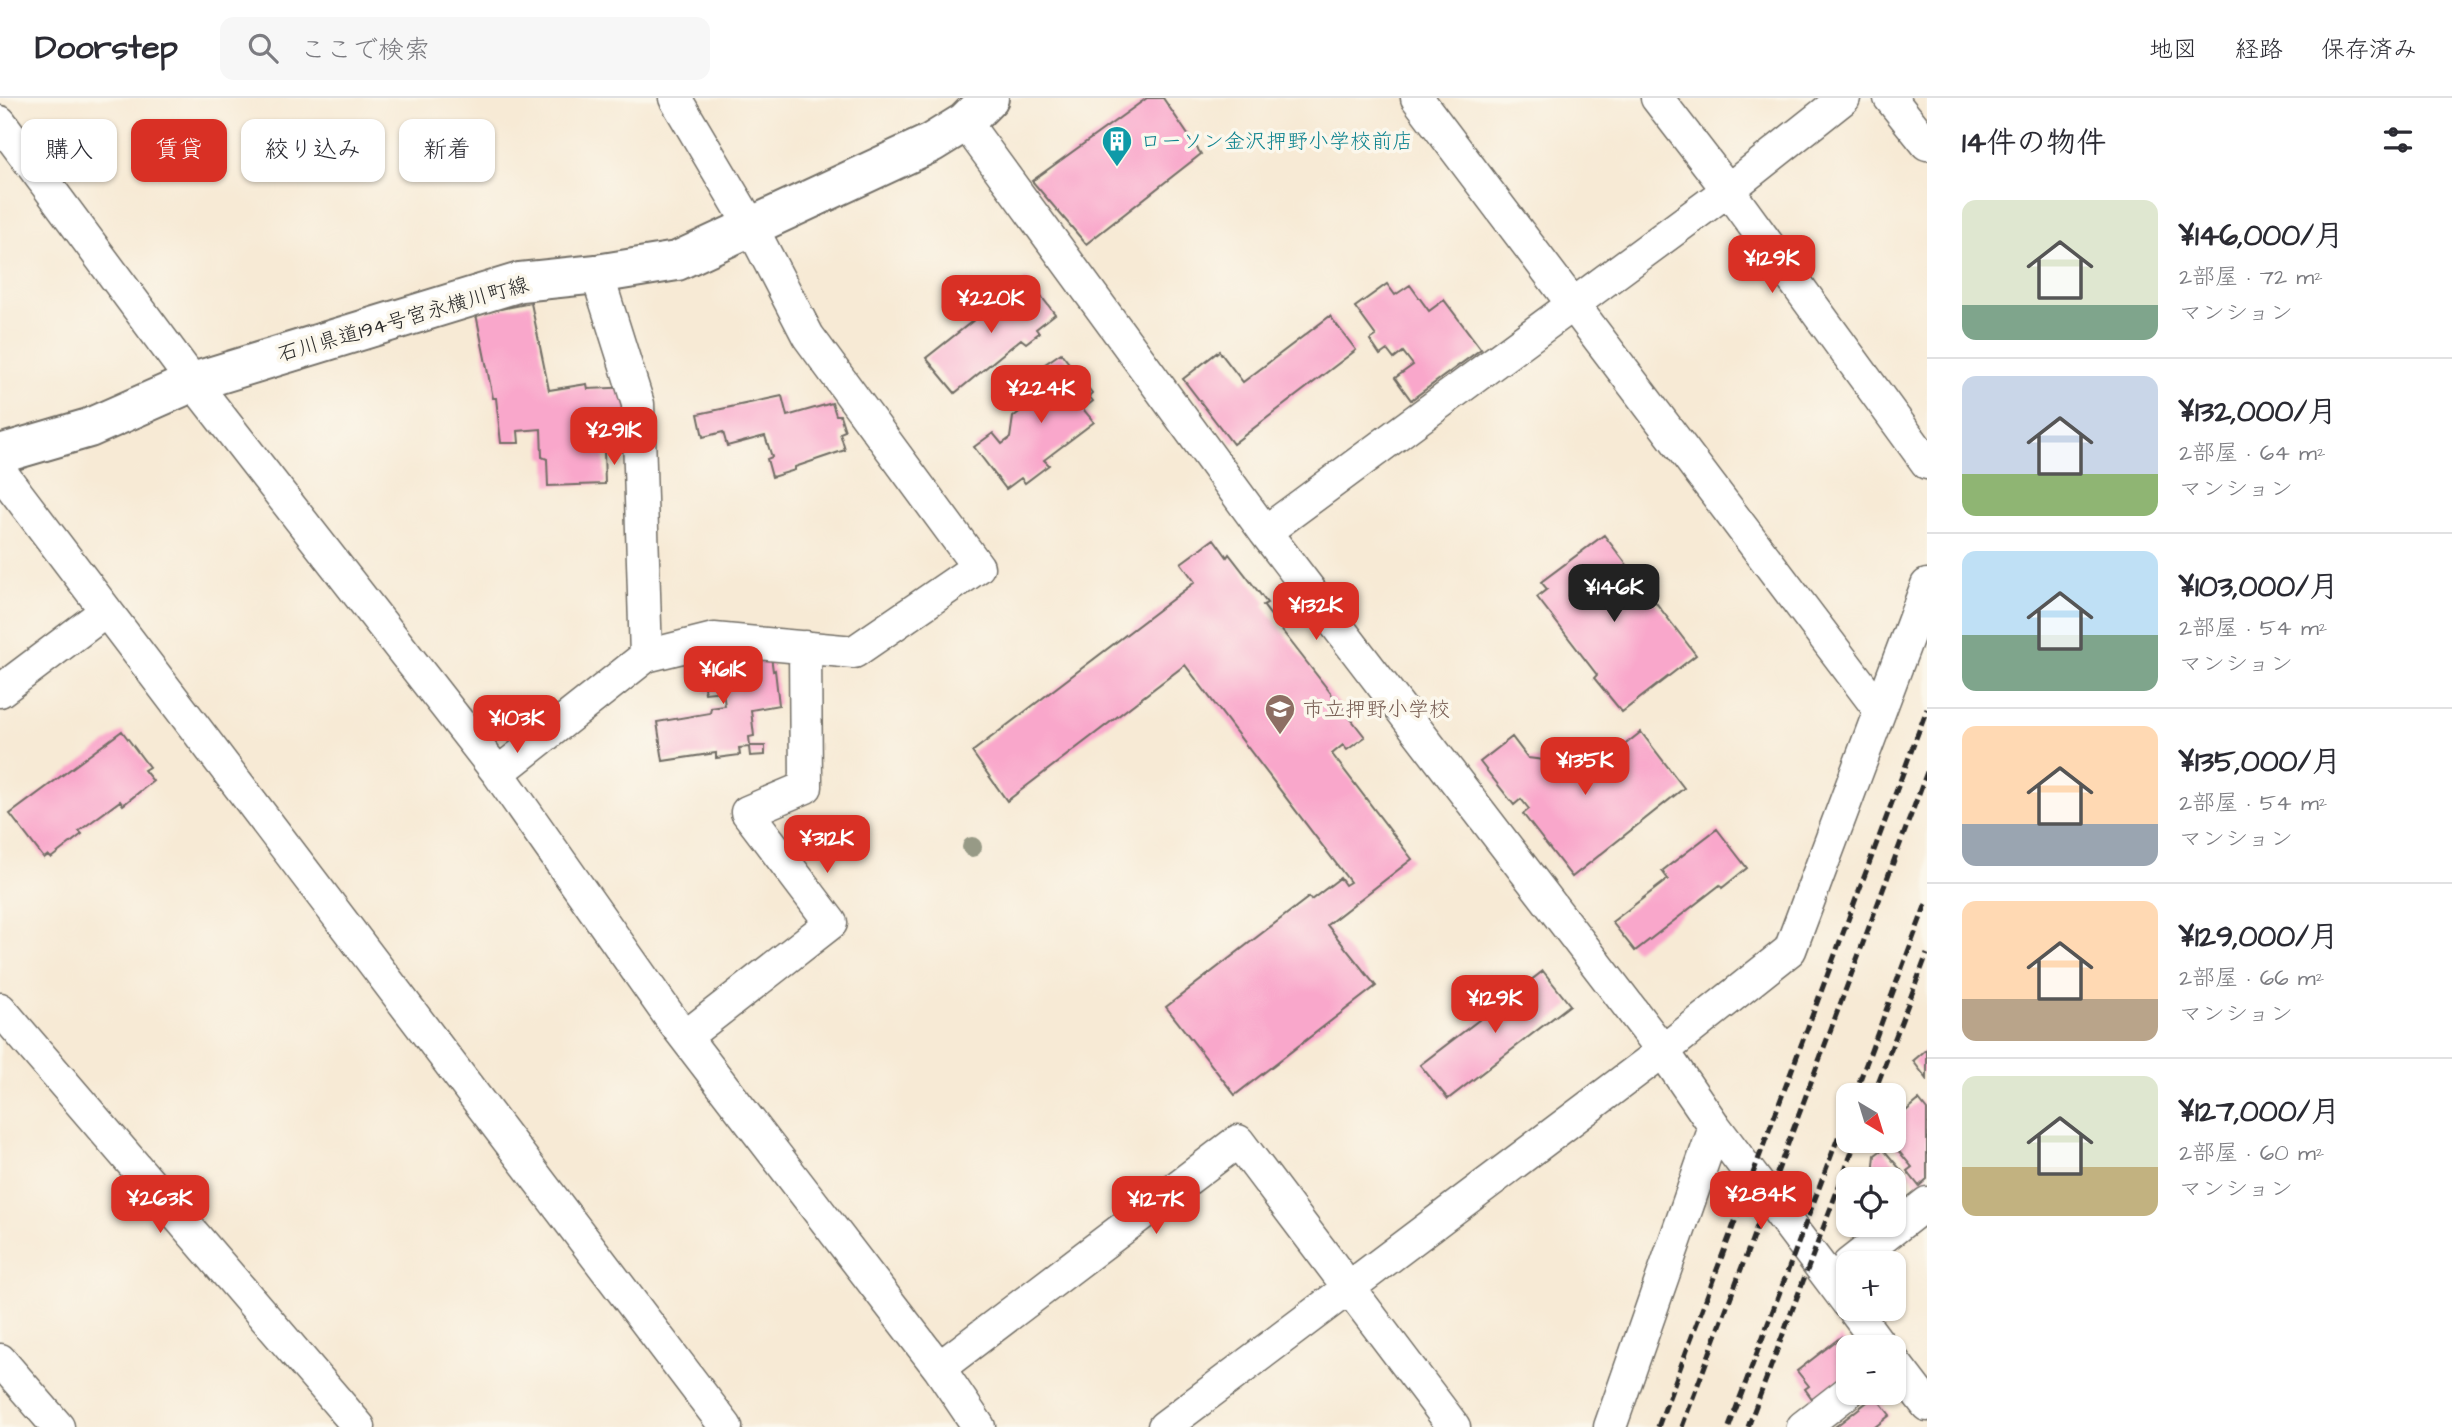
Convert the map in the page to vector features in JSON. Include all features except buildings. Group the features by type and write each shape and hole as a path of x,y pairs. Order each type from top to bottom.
{"main road":[{"name":"石川県道194号宮永横川町線","path":"0,454 89,428 193,382 520,282 597,274 677,261 931,143 967,106"}],"street":[{"path":"498,773 646,656 714,639 854,652 978,567 808,336 752,228 675,98"},
{"path":"1417,98 1879,709"},
{"path":"1657,98 1728,190 1927,463"},
{"path":"1265,532 1728,190 1843,98"},
{"path":"1890,98 1927,144"},
{"path":"967,106 1265,532 1664,1051 1715,1127 1836,1269"},
{"path":"0,122 193,382 498,773 685,1037 939,1368 979,1427"},
{"path":"597,274 638,404 646,656"},
{"path":"0,471 726,1427"},
{"path":"1164,1427 1664,1051 1790,950 1927,585"},
{"path":"0,691 106,611"},
{"path":"685,1037 831,923 747,812 806,787 805,647"},
{"path":"0,1009 359,1427"},
{"path":"1610,1427 1715,1127"},
{"path":"939,1368 1238,1141 1454,1427"},
{"path":"1874,1251 1927,1203"},
{"path":"0,1360 58,1427"},
{"path":"1906,1378 1927,1405"},
{"path":"1802,1427 1836,1401"}],"railway":[{"path":"1658,1427 1927,709"},
{"path":"1682,1427 1927,772"},
{"path":"1859,1083 1927,901"},
{"path":"1878,1083 1927,954"},
{"path":"1729,1427 1836,1143"},
{"path":"1748,1427 1851,1153"}],"place":[{"name":"ローソン金沢押野小学校前店","path":"1117,168"},
{"name":"市立押野小学校","path":"1280,736"}]}
